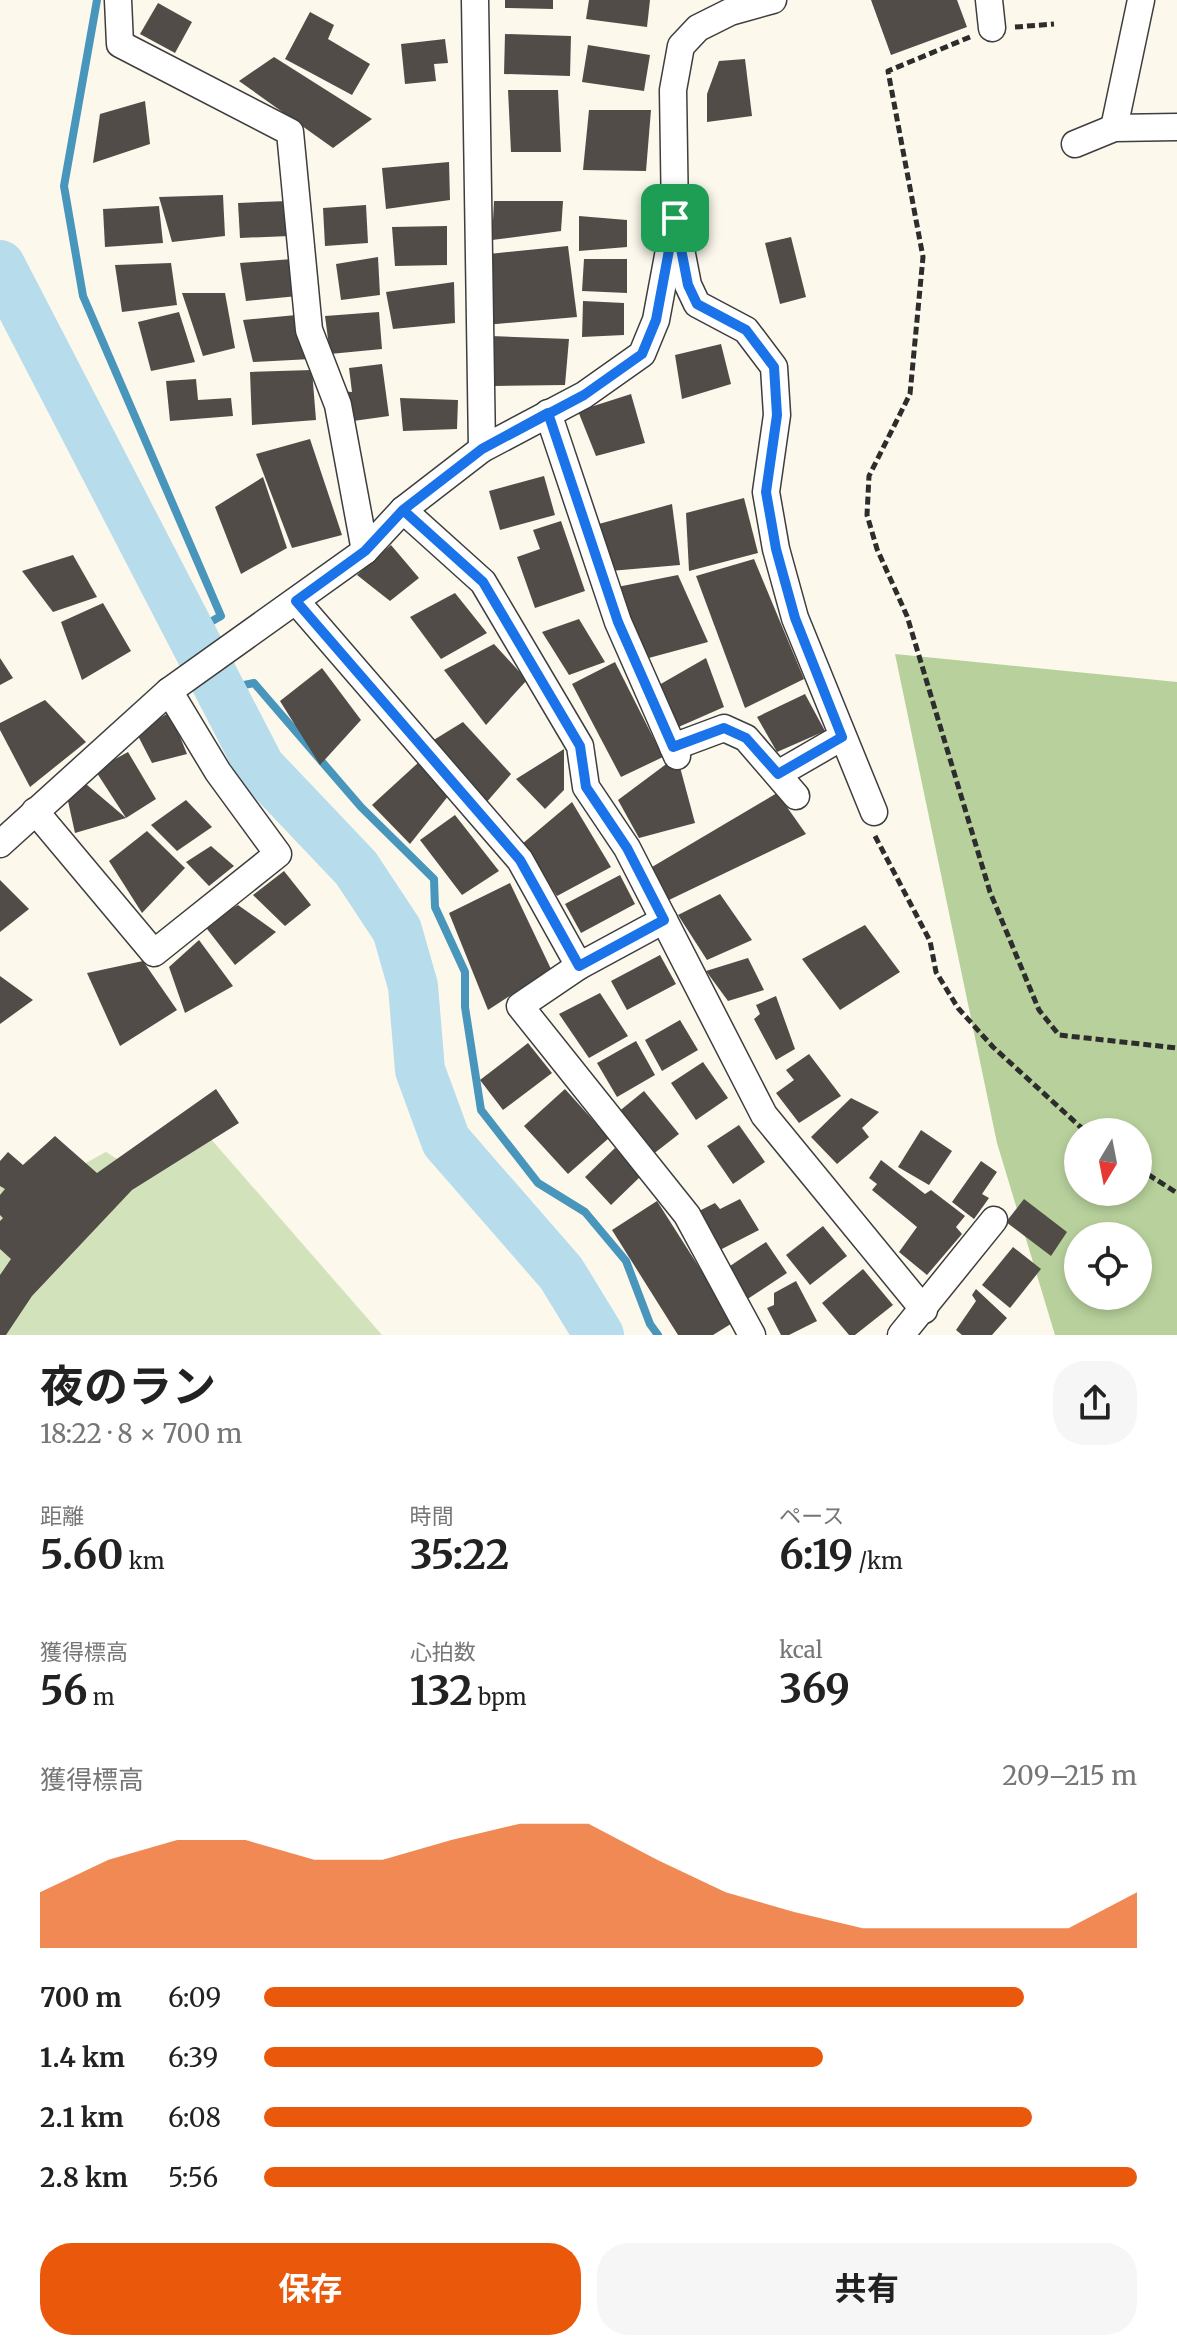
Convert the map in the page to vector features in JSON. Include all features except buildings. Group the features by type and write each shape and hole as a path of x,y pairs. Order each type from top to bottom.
{"street":[{"path":"118,0 120,44 290,132 309,330 338,405 365,551"},
{"path":"475,0 482,449"},
{"path":"773,0 730,12 698,28 681,46 673,90 675,218 688,285 697,304 746,330 774,367 777,415 766,492 776,549 795,618 874,812"},
{"path":"989,0 992,28"},
{"path":"1114,128 1141,0"},
{"path":"1075,144 1114,128 1177,127"},
{"path":"0,844 171,689 241,636 365,551 403,510 482,449 584,395 642,354 656,320 675,218"},
{"path":"548,413 618,622 675,751 724,728 746,738 796,796"},
{"path":"403,510 483,582 580,746 586,787 627,848 764,1115 924,1310"},
{"path":"296,601 520,860 579,966"},
{"path":"35,811 154,953 278,854 218,772 171,689"},
{"path":"778,774 842,737"},
{"path":"664,920 579,966 520,1006 687,1215 752,1335"},
{"path":"901,1335 994,1220"}],"path":[{"path":"1054,24 992,28 888,71 923,257 910,394 869,476 867,515 877,549 907,616 990,892 1039,1010 1059,1035 1177,1048"},
{"path":"874,812 875,838 930,941 936,972 958,1008 993,1047 1071,1118"},
{"path":"1152,1177 1177,1193"}],"green space":[{"path":"895,654 1177,682 1177,1335 1055,1335 997,1143"},
{"path":"190,1115 382,1335 0,1335 0,1181 5,1185 28,1159 56,1179 106,1152 122,1162"}],"waterway":[{"path":"97,0 64,186 83,296 221,616 193,632"},
{"path":"0,265 260,767 356,868 397,930 413,986 420,1070 446,1141 561,1273 599,1335"},
{"path":"220,690 254,683 361,807 434,879 435,907 465,972 465,1007 481,1110 538,1183 585,1212 626,1261 650,1324 658,1335"}],"route":[{"path":"675,218 656,320 642,354 584,395 548,413 482,449 403,510 365,551 296,601 520,860 579,966 664,920 627,848 586,787 580,746 483,582 403,510 482,449 548,413 618,622 673,747 724,728 746,738 778,774 842,737 795,618 776,549 766,492 777,415 774,367 746,330 697,304 688,285 675,218"}]}
